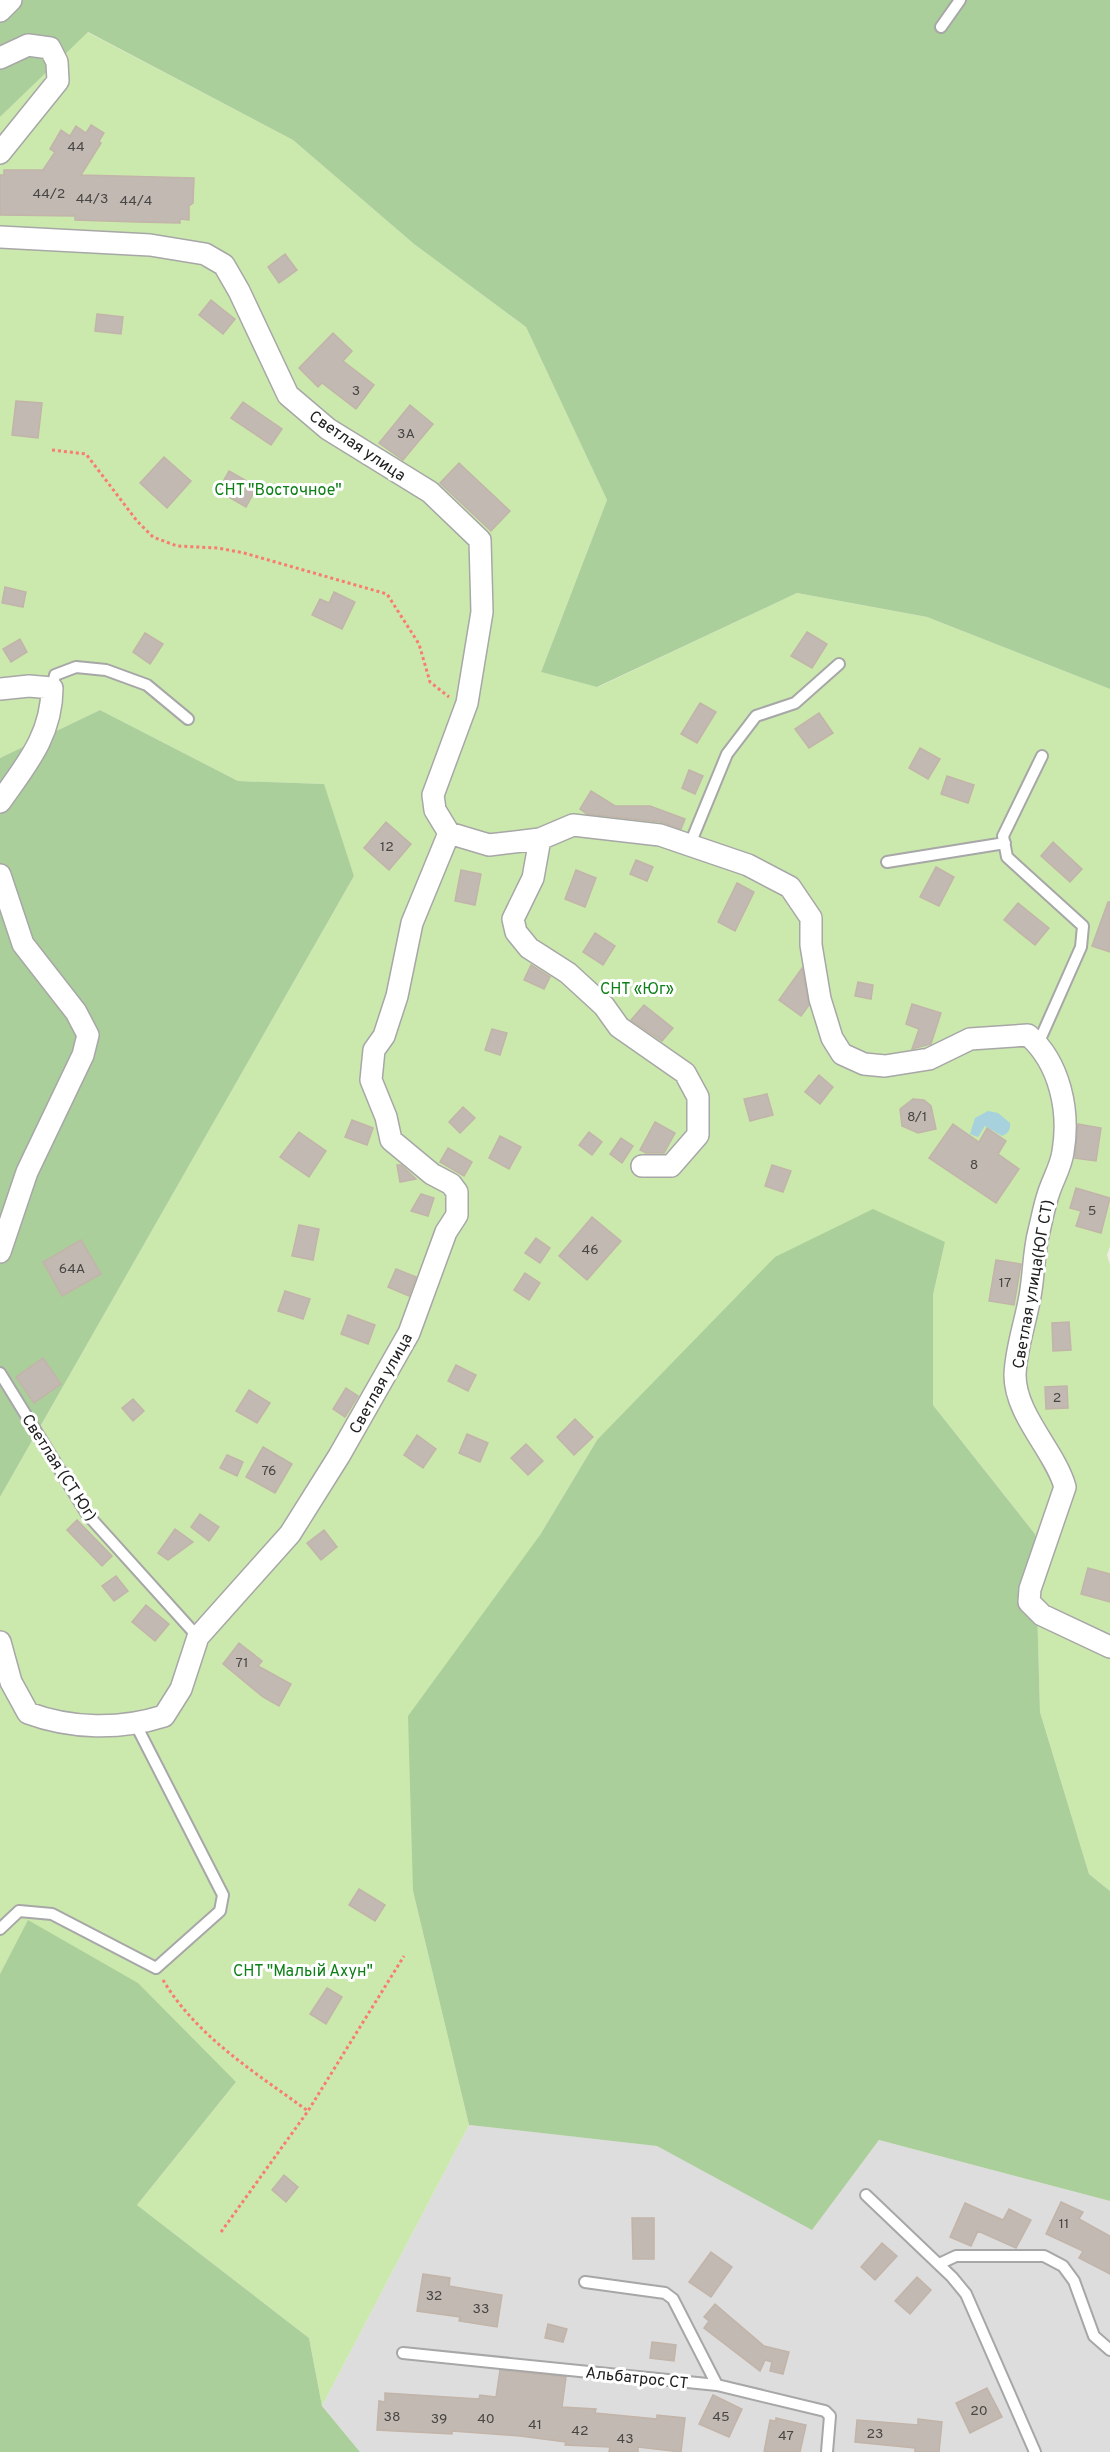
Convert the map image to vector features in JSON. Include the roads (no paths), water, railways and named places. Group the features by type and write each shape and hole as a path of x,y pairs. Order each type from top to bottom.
{"street":[{"path":"0,11 11,0"},
{"path":"0,58 28,45 50,48 57,62 58,81 0,153"},
{"name":"Светлая улица","path":"0,237 150,246 205,254 224,265 239,291 288,395 328,429 430,492 480,540 482,612 467,703 433,795 435,810 449,833 412,923 397,996 384,1036 374,1050 371,1080 386,1117 391,1140 432,1174 451,1184 457,1192 457,1215 446,1232 410,1333 339,1456 290,1534 198,1637 181,1689 164,1716 136,1725 83,1725 49,1721 28,1713 11,1682 0,1642"},
{"path":"0,689 29,686 52,688 52,711 42,739 0,802"},
{"path":"449,833 489,845 540,839 573,825 660,835 748,865 790,887 811,918 811,945 820,999 832,1038 842,1054 864,1064 885,1066 929,1059 970,1040 1028,1035 1038,1044"},
{"path":"540,839 533,878 513,919 516,932 529,948 568,973 597,999 619,1027 685,1073 698,1097 698,1135 671,1166 642,1166"},
{"path":"0,874 23,944 76,1012 88,1035 82,1055 27,1172 0,1252"},
{"name":"Светлая улица(ЮГ СТ)","path":"1038,1044 1054,1068 1064,1105 1063,1153 1048,1195 1038,1235 1031,1291 1018,1347 1015,1378 1029,1421 1061,1473 1065,1487 1029,1589 1029,1602 1042,1615 1110,1647"}],"lane":[{"path":"941,27 960,0"},
{"path":"690,844 727,754 756,716 795,702 839,664"},
{"path":"52,688 55,675 76,667 105,670 147,685 188,719"},
{"path":"1038,1044 1081,947 1083,926 1007,857 1003,836 1042,756"},
{"path":"887,862 1005,843"},
{"name":"Светлая (СТ Юг)","path":"0,1373 87,1514 198,1637"},
{"path":"0,1929 19,1911 52,1914 156,1968 220,1911 223,1895 136,1725"},
{"path":"866,2195 939,2264 966,2294 1035,2452"},
{"path":"939,2264 956,2256 1044,2256 1064,2266 1074,2281 1094,2336 1110,2350"},
{"path":"585,2282 665,2292 673,2300 717,2385"},
{"name":"Альбатрос СТ","path":"403,2353 717,2385 825,2410 830,2416 827,2452"}],"water":[{"path":"988,1111 998,1113 1010,1123 1007,1133 1002,1136 985,1126 978,1137 970,1134 975,1118"}],"park label":[{"name":"СНТ \"Восточное\"","path":"278,489"},
{"name":"СНТ «Юг»","path":"637,988"},
{"name":"СНТ \"Малый Ахун\"","path":"303,1970"}]}
